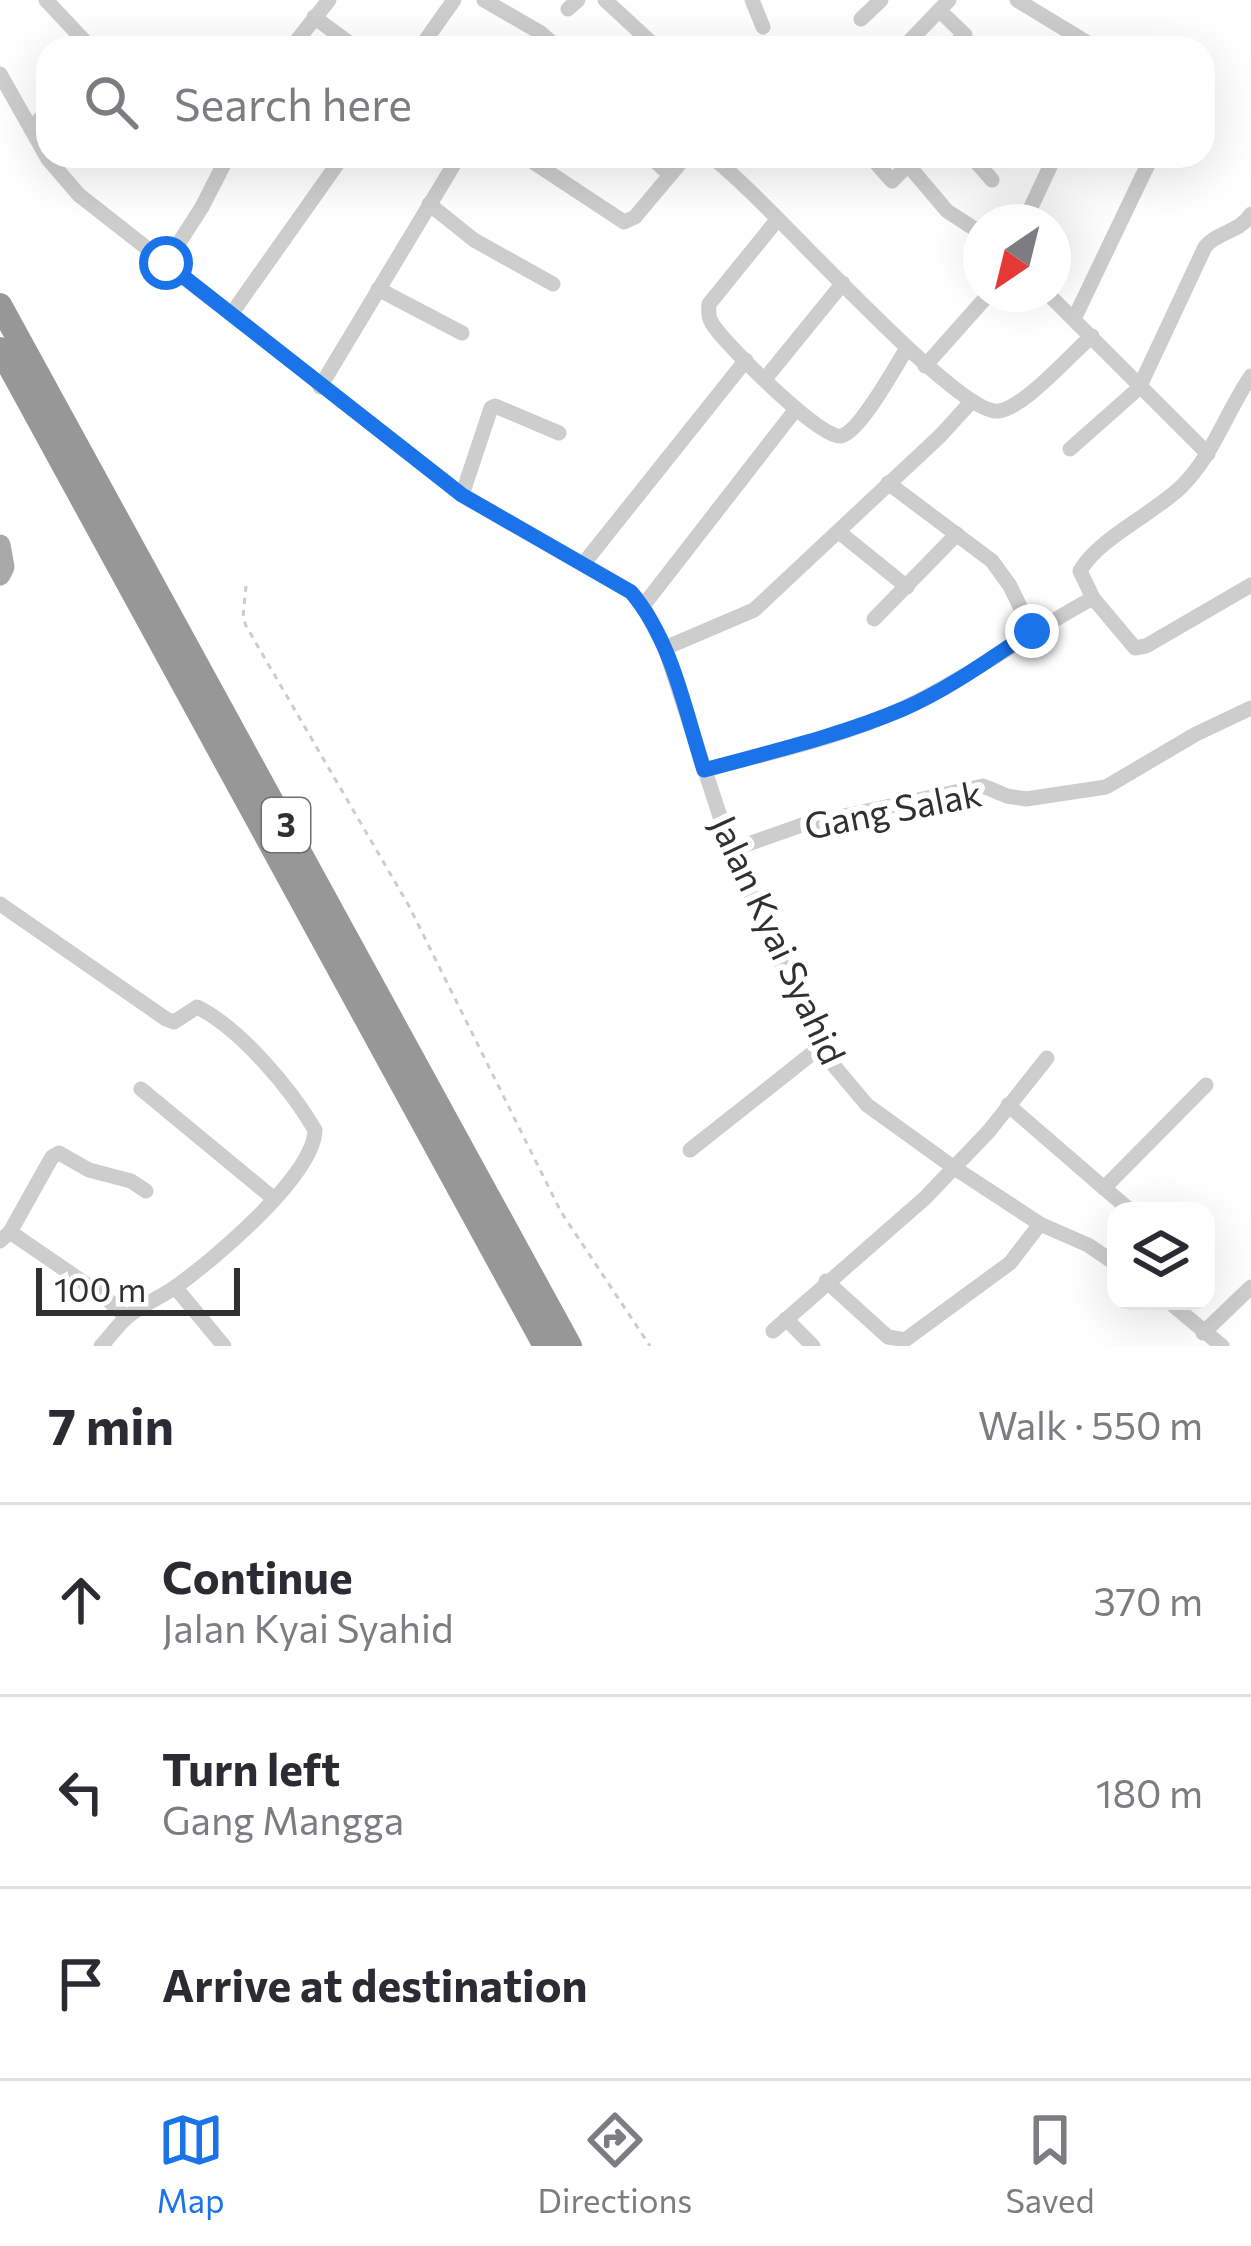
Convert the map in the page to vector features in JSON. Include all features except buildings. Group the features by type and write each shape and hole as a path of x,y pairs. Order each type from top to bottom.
{"highway":[{"name":"3","path":"0,305 570,1346"},
{"name":"3","path":"0,350 545,1346"}],"main road":[{"path":"0,545 4,567 0,575"}],"street":[{"path":"46,0 80,36"},
{"path":"300,36 329,0"},
{"path":"428,36 454,0"},
{"path":"484,0 544,36"},
{"path":"605,0 644,36"},
{"path":"752,0 763,26"},
{"path":"861,19 881,0"},
{"path":"1017,0 1076,36"},
{"path":"914,36 944,5 967,36"},
{"path":"314,17 340,36"},
{"name":"Jalan Kyai Syahid","path":"0,74 36,138"},
{"path":"31,129 36,123"},
{"name":"Jalan Kyai Syahid","path":"56,168 79,195 462,495 631,592 664,648 731,850 819,1048 867,1105 952,1167 1040,1224 1107,1258"},
{"path":"166,263 222,168"},
{"path":"232,313 335,168"},
{"path":"320,387 452,168"},
{"path":"542,168 624,222 635,217 676,168"},
{"path":"665,168 670,175"},
{"path":"723,168 907,349 971,402 989,410 1009,407 1092,336"},
{"path":"881,168 892,181 904,168"},
{"path":"917,168 947,212 963,222"},
{"path":"982,168 992,180"},
{"path":"1032,204 1049,168"},
{"path":"1073,319 1146,168"},
{"path":"429,204 474,240 553,284"},
{"path":"1070,449 1139,388 1205,248 1213,238 1244,225 1251,214"},
{"path":"777,220 709,304 708,316 765,379 829,436 846,435 907,349"},
{"path":"765,379 843,283"},
{"path":"379,289 462,333"},
{"path":"926,366 973,312"},
{"path":"1066,312 1208,454"},
{"path":"584,563 746,360"},
{"path":"1251,376 1208,454 1181,487 1084,564 1082,579 1130,645 1140,648 1251,585"},
{"path":"664,648 754,610 971,402"},
{"path":"462,495 490,408 559,433"},
{"path":"643,606 796,409"},
{"path":"888,483 992,561 1032,631"},
{"path":"838,532 907,586"},
{"path":"874,619 956,534"},
{"path":"704,770 815,740 904,709 1093,598"},
{"name":"Gang Salak","path":"731,850 802,824 983,786 1026,799 1106,787 1251,708"},
{"path":"0,904 166,1019 174,1022 197,1007 216,1016 242,1039 315,1130 315,1146 306,1162 233,1241 176,1287 126,1318 104,1345"},
{"path":"690,1150 819,1048"},
{"path":"773,1331 899,1222 1047,1058"},
{"path":"1104,1188 1206,1085"},
{"path":"141,1089 273,1198"},
{"path":"1008,1105 1120,1202"},
{"path":"126,1318 105,1297 5,1237 58,1153 146,1191"},
{"path":"826,1281 888,1337 905,1340 1010,1263 1040,1224"},
{"path":"176,1287 224,1346"},
{"path":"1203,1333 1251,1287"},
{"path":"1178,1310 1222,1346"},
{"path":"786,1318 813,1346"}],"path":[{"path":"246,586 246,626 409,906 561,1212 650,1346"}],"route":[{"path":"166,263 462,495 631,592 664,648 704,770 815,740 904,709 1032,631"}]}
